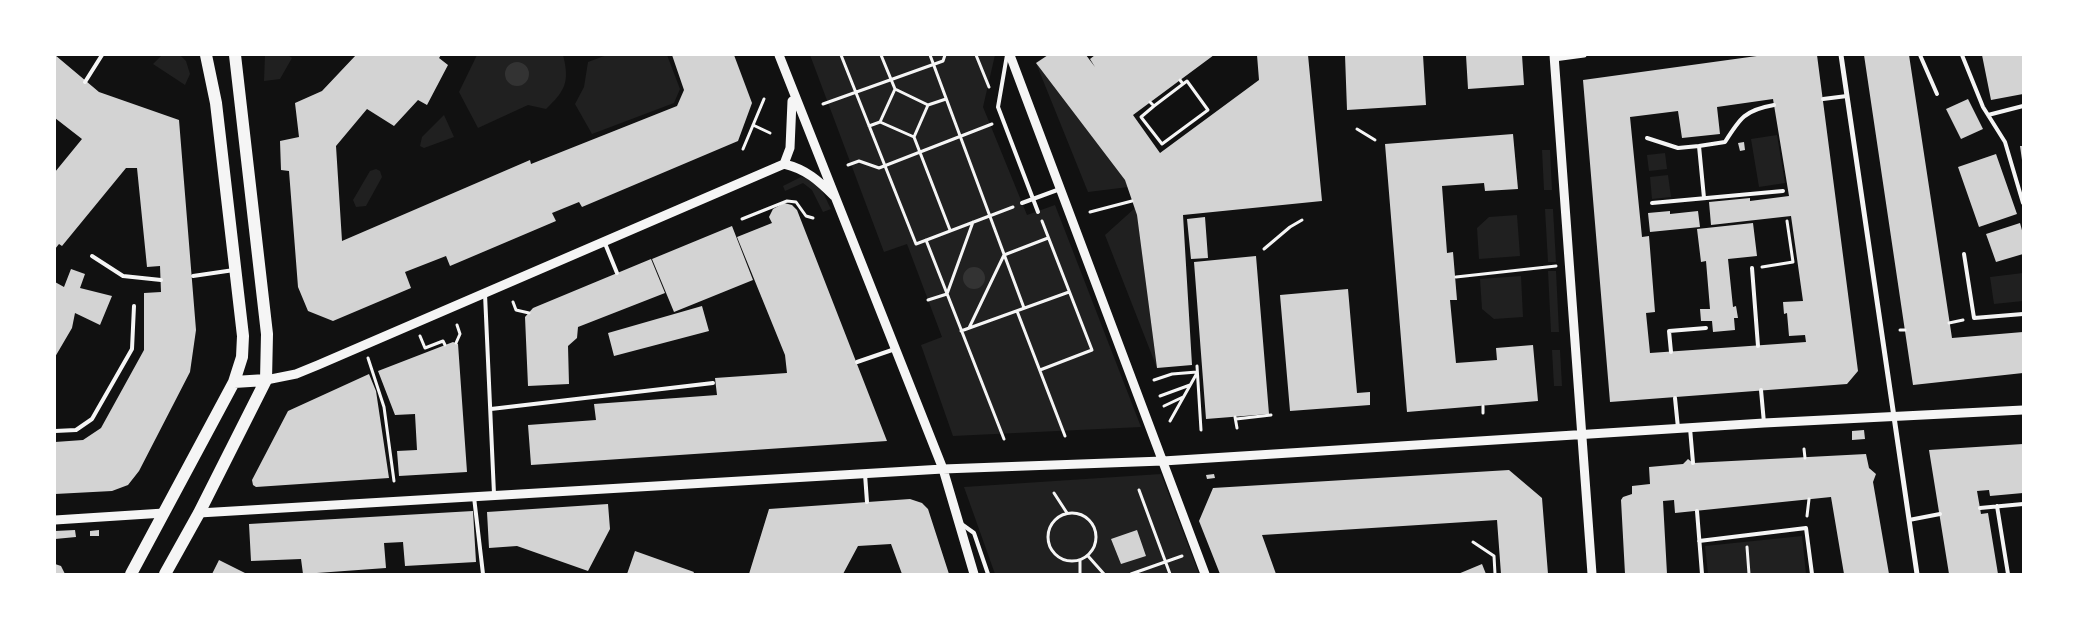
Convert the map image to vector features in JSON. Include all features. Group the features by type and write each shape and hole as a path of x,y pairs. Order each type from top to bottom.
{"main road":[{"path":"131,574 234,382 242,357 243,336 236,269 216,103 210,65 206,55"},
{"path":"165,574 199,513 266,380 267,334 235,55"},
{"path":"234,382 266,380"}],"street":[{"path":"779,55 943,469 974,574"},
{"path":"1009,55 1163,461 1202,572"},
{"path":"1584,55 1554,57 1592,574"},
{"path":"1841,55 1917,574"},
{"path":"784,164 790,148 792,127 791,88"},
{"path":"266,380 296,374 784,164 798,167 812,175 834,196"},
{"path":"199,513 943,469 1163,461 1678,428 2023,410"},
{"path":"55,520 164,513"}],"lane":[{"path":"85,82 102,55"},
{"path":"1009,55 998,107 1038,212"},
{"path":"1920,55 1937,94"},
{"path":"1962,55 1983,107 2005,142 2023,203"},
{"path":"1823,99 1847,96"},
{"path":"1647,138 1678,148 1726,142 1741,117 1762,107 1774,105"},
{"path":"1988,115 2023,106"},
{"path":"1699,146 1704,198"},
{"path":"1022,203 1060,188"},
{"path":"1652,203 1783,191"},
{"path":"604,241 617,273"},
{"path":"1964,254 1974,318 2023,314"},
{"path":"92,256 123,276 160,280"},
{"path":"1752,268 1758,346"},
{"path":"193,276 236,269"},
{"path":"485,292 494,496"},
{"path":"55,431 76,430 92,419 132,349 134,306"},
{"path":"1671,352 1669,331 1706,328"},
{"path":"857,362 894,349"},
{"path":"491,409 713,383"},
{"path":"1761,390 1764,423"},
{"path":"1675,398 1678,428"},
{"path":"1690,428 1693,463"},
{"path":"865,474 867,502"},
{"path":"474,497 483,574"},
{"path":"1980,508 2023,504"},
{"path":"1997,506 2008,574"},
{"path":"1697,511 1702,574"},
{"path":"1909,520 1940,514"},
{"path":"957,520 974,533 988,574"},
{"path":"1699,541 1806,528 1812,574"}],"path":[{"path":"841,55 916,244 1022,203"},
{"path":"881,55 895,90 928,105 946,99"},
{"path":"930,55 1024,308"},
{"path":"823,104 943,61 945,55"},
{"path":"976,55 998,107"},
{"path":"1180,80 1183,84"},
{"path":"1187,81 1208,110 1162,144 1141,117 1154,106 1187,81"},
{"path":"869,126 880,122 895,90"},
{"path":"743,150 764,99"},
{"path":"1150,102 1154,106"},
{"path":"914,138 928,105"},
{"path":"848,165 859,161 879,168 1002,119"},
{"path":"880,122 914,138 950,230"},
{"path":"754,124 770,132"},
{"path":"1357,129 1374,140"},
{"path":"742,219 787,201 796,202 806,216 813,218"},
{"path":"1090,212 1132,201"},
{"path":"763,205 765,209"},
{"path":"1038,212 1092,350 1040,370"},
{"path":"1264,250 1290,227 1302,220"},
{"path":"1752,268 1793,262 1787,221"},
{"path":"947,294 973,222"},
{"path":"969,328 1004,255 1048,238"},
{"path":"926,240 1004,439"},
{"path":"1456,277 1569,264"},
{"path":"961,331 1069,292"},
{"path":"928,300 947,294"},
{"path":"513,302 516,310 529,312"},
{"path":"1017,311 1065,436"},
{"path":"456,343 460,334 457,325"},
{"path":"422,340 425,348 443,341 444,345"},
{"path":"370,362 384,407 394,481"},
{"path":"1197,366 1201,430"},
{"path":"1154,380 1172,374 1197,372"},
{"path":"1170,421 1197,372"},
{"path":"1160,396 1190,384"},
{"path":"1164,406 1184,397"},
{"path":"1483,406 1483,413"},
{"path":"1237,428 1236,418 1272,415"},
{"path":"1804,449 1805,458"},
{"path":"1139,490 1170,574"},
{"path":"1054,493 1067,513"},
{"path":"1806,528 1809,499"},
{"path":"1067,513 1083,515 1094,526 1096,543 1088,556 1080,560 1065,560 1052,551 1049,544 1048,536 1054,521 1067,513"},
{"path":"1745,535 1749,574"},
{"path":"1473,542 1494,556 1495,574"},
{"path":"1131,574 1196,551"},
{"path":"1088,556 1104,574"},
{"path":"1080,560 1080,574"}],"shaded area":[{"path":"162,55 180,55 186,61 190,74 185,85 153,64"},
{"path":"265,55 288,55 292,58 280,79 264,81"},
{"path":"477,55 563,55 566,79 562,91 546,109 528,105 478,128 459,92"},
{"path":"607,55 667,55 680,89 674,103 592,134 575,104 584,87 588,62"},
{"path":"810,55 995,55 983,107 1027,215 1055,205 1141,427 953,436 921,345 942,337 907,244 884,252"},
{"path":"517,62 525,66 529,74 525,82 517,86 509,82 505,74 509,66"},
{"path":"1036,63 1125,180 1128,187 1088,192"},
{"path":"444,115 454,137 424,148 420,146 422,137"},
{"path":"1777,135 1785,183 1759,187 1751,139"},
{"path":"1542,150 1550,150 1552,190 1544,190"},
{"path":"1665,153 1667,169 1649,171 1647,155"},
{"path":"376,169 380,171 382,177 366,206 356,207 353,200 370,171"},
{"path":"1668,175 1671,197 1652,199 1650,177"},
{"path":"801,177 817,184 831,209 823,212 812,190 803,183 785,191 783,186"},
{"path":"1135,208 1137,215 1157,368 1105,235"},
{"path":"1545,209 1553,209 1556,262 1548,262"},
{"path":"1517,215 1520,256 1479,259 1477,228 1489,217"},
{"path":"974,267 982,270 985,278 982,286 974,289 966,286 963,278 966,270"},
{"path":"1548,271 1556,271 1559,332 1551,332"},
{"path":"2023,273 2023,301 1994,304 1990,277"},
{"path":"1521,276 1523,317 1494,319 1482,309 1480,279"},
{"path":"1552,350 1560,350 1562,386 1554,386"},
{"path":"1161,474 1199,574 995,574 964,487"},
{"path":"1802,536 1806,574 1708,574 1705,546"}],"building":[{"path":"55,55 99,92 179,120 196,330 190,372 139,471 128,485 112,491 55,494 55,442 83,440 101,428 144,350 144,293 161,292 160,266 147,267 137,168 126,168 62,246 59,244 55,249 55,172 82,139 55,118"},
{"path":"356,55 441,55 439,58 448,65 427,105 418,100 394,126 367,109 336,146 342,241 530,160 531,164 677,106 684,90 672,55 734,55 752,103 738,141 582,207 579,202 552,213 556,221 450,266 446,256 405,272 411,288 333,321 308,311 298,287 289,171 281,170 280,141 299,137 295,103 322,91"},
{"path":"1048,55 1086,55 1095,67 1090,59 1095,55 1214,55 1133,115 1160,153 1259,80 1257,55 1308,55 1322,201 1183,215 1192,365 1157,368 1137,215 1125,180 1036,63"},
{"path":"1345,55 1423,55 1426,105 1347,110"},
{"path":"1466,55 1522,55 1524,85 1468,89"},
{"path":"1764,55 1817,55 1858,371 1847,384 1610,402 1583,80","holes":["1773,99 1789,196 1750,201 1750,198 1709,202 1711,225 1791,216 1803,301 1783,302 1784,314 1787,313 1789,336 1805,335 1806,342 1650,353 1646,313 1655,312 1649,236 1642,237 1630,117 1678,111 1682,138 1720,134 1717,107"]},
{"path":"1864,55 1909,55 1952,338 2023,332 2023,373 1913,385"},
{"path":"1982,55 2023,55 2023,94 1991,100"},
{"path":"1968,99 1983,129 1961,139 1946,109"},
{"path":"1513,134 1518,189 1485,191 1484,183 1442,186 1447,253 1453,252 1457,300 1450,300 1456,363 1497,360 1496,348 1533,345 1538,401 1407,412 1385,144"},
{"path":"1744,142 1745,150 1740,151 1738,143"},
{"path":"2020,146 2023,146 2023,160 2022,160"},
{"path":"1996,154 2017,214 1979,227 1958,167"},
{"path":"784,203 792,205 797,210 887,441 531,465 528,425 596,420 594,404 717,395 715,378 787,373 785,355 737,237 772,223 769,217 773,209"},
{"path":"1670,211 1670,214 1698,211 1700,227 1650,232 1648,213"},
{"path":"1205,217 1208,258 1191,259 1187,219"},
{"path":"1753,223 1757,256 1728,259 1733,307 1736,306 1738,318 1734,318 1735,330 1713,332 1712,321 1701,321 1700,309 1710,309 1706,261 1701,262 1697,229"},
{"path":"2020,223 2023,234 2023,254 1996,262 1986,234"},
{"path":"732,226 753,280 674,312 652,259"},
{"path":"1256,256 1269,414 1206,419 1194,262"},
{"path":"651,259 665,293 578,327 577,338 568,346 569,384 528,386 525,317 533,308"},
{"path":"71,269 85,274 80,288 112,296 100,325 75,313 72,328 55,357 55,282 64,287"},
{"path":"1348,289 1357,393 1370,392 1370,405 1290,411 1280,295"},
{"path":"702,306 709,331 614,356 608,333"},
{"path":"453,342 458,344 467,472 399,476 397,451 417,450 415,414 395,415 378,371"},
{"path":"369,374 376,391 389,478 256,487 253,485 252,480 288,411"},
{"path":"1864,430 1865,439 1852,440 1852,431"},
{"path":"2023,444 2023,493 1990,496 1989,490 1977,491 1981,514 1988,513 1998,574 1949,574 1929,450"},
{"path":"1866,454 1869,468 1876,474 1873,482 1889,574 1844,574 1831,497 1675,513 1674,500 1663,501 1667,574 1625,574 1621,500 1623,497 1632,494 1632,486 1650,484 1649,467 1683,464 1688,459 1693,463"},
{"path":"1509,470 1542,498 1548,574 1501,574 1497,520 1262,535 1276,574 1220,574 1199,521 1213,488"},
{"path":"1214,474 1215,478 1207,479 1206,475"},
{"path":"910,499 922,503 928,509 949,574 902,574 891,544 858,546 843,574 749,574 769,509"},
{"path":"608,504 610,529 588,571 517,546 489,548 487,512"},
{"path":"473,511 476,562 405,566 403,542 384,543 386,568 303,574 301,559 251,561 249,524"},
{"path":"75,530 76,537 55,539 55,531"},
{"path":"99,530 99,536 90,536 90,531"},
{"path":"1137,530 1146,556 1121,564 1111,539"},
{"path":"635,551 694,572 693,574 627,574"},
{"path":"219,560 247,574 212,574"},
{"path":"55,564 61,566 65,574 55,574"},
{"path":"1482,564 1486,574 1458,574"}]}
